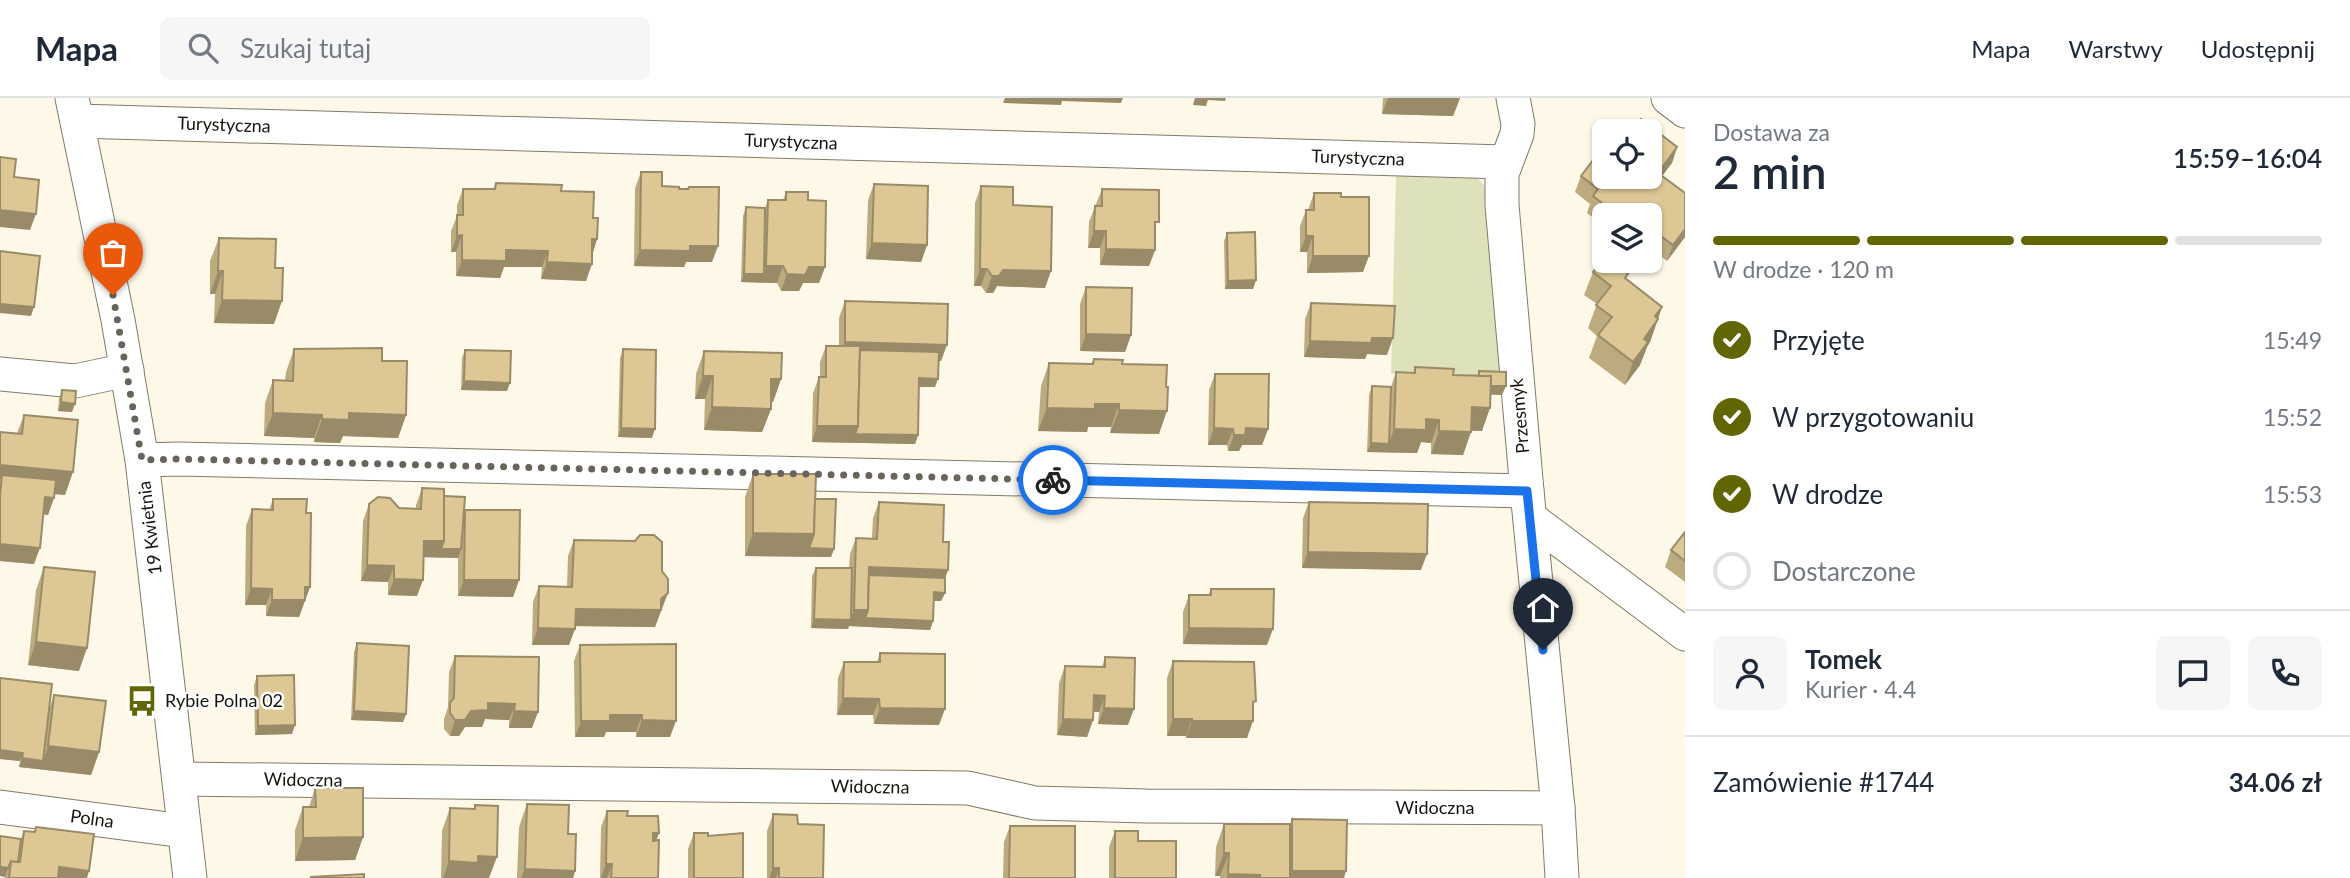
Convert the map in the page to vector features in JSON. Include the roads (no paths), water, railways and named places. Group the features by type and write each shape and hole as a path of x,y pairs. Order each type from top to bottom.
{"street":[{"name":"Przesmyk","path":"1513,98 1517,134 1505,162 1501,185 1502,205 1558,808 1562,878"},
{"path":"1668,98 1685,111"},
{"name":"Turystyczna","path":"74,110 1505,162"},
{"name":"19 Kwietnia","path":"74,110 127,370 142,460 190,878"},
{"path":"0,374 75,381 127,370"},
{"path":"142,460 178,459 1528,504 1685,634"},
{"name":"Widoczna","path":"179,779 968,788 1035,803 1558,808"},
{"name":"Polna","path":"0,807 184,831"}],"place":[{"name":"Rybie Polna 02","path":"142,701"}]}
